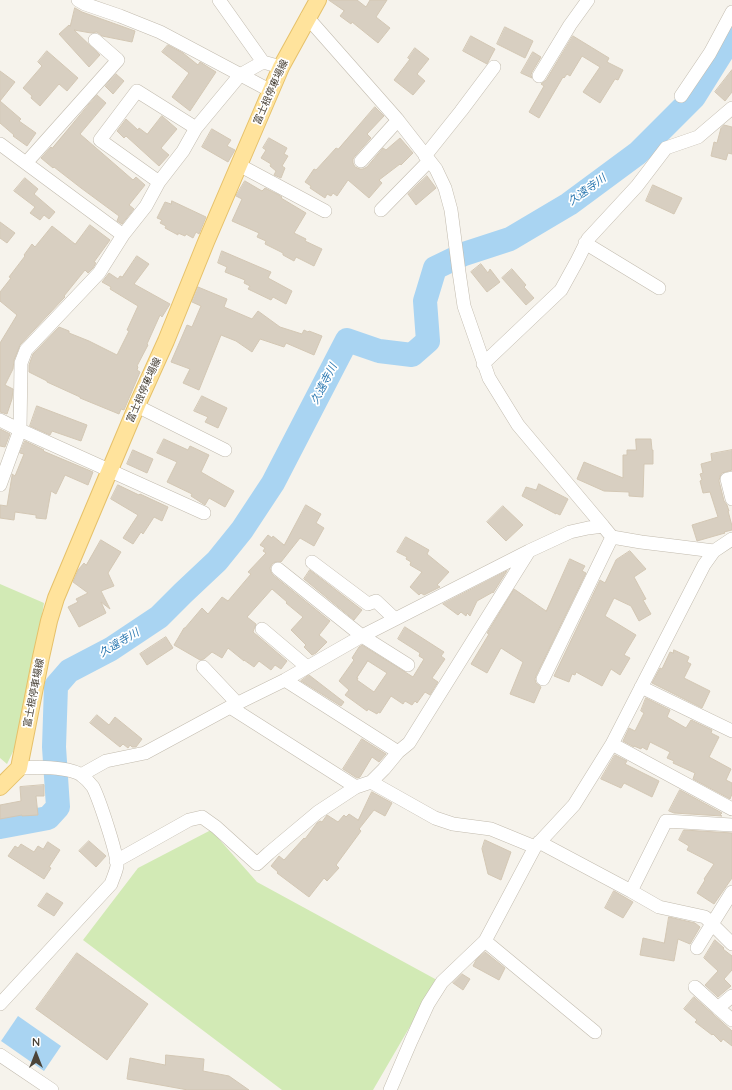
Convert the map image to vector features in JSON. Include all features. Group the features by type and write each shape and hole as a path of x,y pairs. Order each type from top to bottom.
{"main road":[{"name":"富士根停車場線","path":"27,768 41,657 50,615 56,598 281,67 317,1"},
{"path":"0,787 27,768"}],"street":[{"path":"78,0 160,32 271,91"},
{"path":"219,0 263,62 281,67"},
{"path":"539,76 570,25 588,0"},
{"path":"681,96 710,53 732,12"},
{"path":"307,17 398,120 436,170 451,210 458,272 464,306 488,378 518,425 612,537 714,551"},
{"path":"26,163 118,60 95,40"},
{"path":"0,485 20,430 21,363 26,350 99,273 123,235 146,206 159,182 183,151 196,128 240,75 263,62"},
{"path":"381,210 427,158 460,111 494,67"},
{"path":"159,182 100,140 137,91 196,128"},
{"path":"483,364 560,290 588,239 637,186 666,148 698,137 732,108"},
{"path":"361,161 398,120"},
{"path":"0,144 123,235"},
{"path":"239,165 325,211"},
{"path":"586,244 659,288"},
{"path":"137,406 224,450"},
{"path":"0,420 204,513"},
{"path":"732,478 727,479 732,499"},
{"path":"81,775 106,761 145,753 233,705 285,680 394,619 529,551 570,532 602,526"},
{"path":"543,679 612,537"},
{"path":"390,1090 428,1004 442,982 484,941 537,845 574,805 612,744 704,565 714,551 732,539"},
{"path":"116,861 189,820 202,817 216,827 257,864 268,853 318,812 356,787 371,782 409,742 529,551"},
{"path":"312,562 368,604 376,601 394,619"},
{"path":"278,570 362,636 408,665"},
{"path":"262,629 307,667"},
{"path":"203,667 233,705 356,787"},
{"path":"285,680 398,752"},
{"path":"641,687 732,731"},
{"path":"612,744 732,809"},
{"path":"0,1004 111,884 117,866 114,847 101,807 92,786 81,775 66,769 27,768"},
{"path":"371,782 435,818 453,824 491,829 537,845 632,891 660,907 706,917 732,944"},
{"path":"632,891 666,821 732,825"},
{"path":"697,948 732,892"},
{"path":"484,941 596,1032"},
{"path":"695,987 732,1020"},
{"path":"718,1008 732,996"},
{"path":"0,1055 52,1090"}],"green space":[{"path":"0,584 44,603 22,733 7,764 0,758"},
{"path":"211,830 257,882 437,980 373,1090 282,1090 83,940 138,868"}],"water":[{"path":"18,1016 61,1046 44,1071 1,1041"}],"building":[{"path":"329,0 357,0 366,7 370,0 387,0 376,17 390,28 378,43 352,22 351,24 340,16 344,11"},
{"path":"75,8 82,12 135,31 132,42 102,36 97,32 91,33 74,30 100,55 89,67 59,34 69,25 70,26"},
{"path":"505,27 533,41 525,58 497,44"},
{"path":"471,36 495,49 487,64 463,51"},
{"path":"573,36 609,58 607,62 623,70 618,80 615,79 600,103 583,92 600,67 582,56 570,76 567,74 564,78 563,77 539,118 529,112 544,86 541,84 546,80"},
{"path":"168,45 183,53 198,65 200,62 216,72 190,111 172,97 189,73 162,52"},
{"path":"415,48 429,59 417,74 425,81 413,95 394,80 410,59 408,58"},
{"path":"47,51 78,78 67,91 59,84 40,106 23,88 42,66 38,62"},
{"path":"533,52 541,57 532,72 532,78 521,73"},
{"path":"732,70 732,92 725,101 715,92"},
{"path":"0,71 15,82 0,101"},
{"path":"116,74 124,81 113,94 105,86"},
{"path":"97,95 106,103 80,134 133,180 136,177 145,185 129,205 134,209 122,224 117,221 119,216 41,158 51,147 52,148"},
{"path":"0,101 21,119 19,121 36,133 27,146 13,136 14,135 0,123"},
{"path":"375,107 384,116 367,134 371,138 353,159 355,167 363,169 367,167 383,148 386,150 400,138 413,153 401,165 400,164 379,180 382,183 369,198 348,180 337,196 333,193 331,196 327,194 325,198 310,188 311,186 305,182 314,169 316,170 336,148 338,149"},
{"path":"162,116 177,129 161,148 169,155 159,166 126,136 124,138 117,131 126,119 138,130 139,128 147,134"},
{"path":"724,125 732,127 732,154 728,153 726,160 711,156 714,142 717,143 721,128"},
{"path":"212,129 231,140 227,146 235,150 228,162 202,147"},
{"path":"269,138 287,148 284,154 288,156 282,166 285,168 281,178 274,175 276,171 270,166 271,164 261,158 266,150 263,148"},
{"path":"427,176 436,188 416,205 408,194"},
{"path":"25,178 38,189 34,194 55,212 49,219 44,215 40,220 30,213 35,207 14,191"},
{"path":"245,181 262,191 265,188 279,195 282,197 281,198 306,213 294,233 306,239 305,241 322,249 314,266 296,257 294,261 283,255 283,253 265,244 266,241 257,237 259,233 232,221 242,199 236,196"},
{"path":"653,185 682,198 674,214 646,201"},
{"path":"172,201 206,217 199,234 196,232 193,238 186,234 185,236 178,233 178,235 165,228 166,226 160,223 162,220 157,218 165,202 171,204"},
{"path":"0,222 15,233 7,243 0,238"},
{"path":"90,225 110,240 94,262 96,263 93,268 88,273 85,270 64,296 65,297 20,345 14,360 13,369 5,385 13,389 12,399 7,414 0,412 0,343 17,315 0,301 0,292 11,278 9,277 32,244 35,247 52,226 75,244"},
{"path":"222,251 271,272 268,278 292,291 286,304 273,297 271,300 248,289 250,286 244,283 245,280 225,272 227,267 218,263"},
{"path":"137,256 149,264 134,284 170,304 162,317 160,315 147,344 148,345 137,366 137,370 140,372 124,410 121,409 119,414 80,398 47,382 29,372 29,365 33,354 59,327 117,355 129,331 127,330 138,306 110,289 111,287 102,282 109,273 118,279 120,276 122,277"},
{"path":"481,264 488,273 490,269 500,282 487,292 471,272"},
{"path":"512,269 526,285 524,287 534,298 526,305 502,278"},
{"path":"198,287 227,299 224,307 252,319 258,311 280,327 302,334 304,330 322,336 314,355 286,343 284,347 260,339 252,352 236,341 221,335 199,390 183,383 190,369 171,362 187,325 192,327 201,306 192,302"},
{"path":"202,396 227,408 218,428 205,422 208,417 194,411"},
{"path":"37,406 87,425 81,441 52,431 50,435 30,426"},
{"path":"0,429 10,434 5,447 0,446"},
{"path":"164,439 188,450 190,446 209,455 201,472 234,491 225,507 209,498 205,505 191,496 192,494 167,482 177,462 157,453"},
{"path":"636,439 651,439 653,450 653,464 644,464 643,497 629,496 629,492 604,491 577,479 584,462 623,478 623,455 627,455 627,450 636,450"},
{"path":"25,441 44,450 43,451 93,472 88,485 65,475 56,494 51,491 46,519 36,518 36,515 15,512 14,520 0,518 0,505 7,506 12,474 15,476 24,454 20,453"},
{"path":"133,450 153,459 147,473 127,464"},
{"path":"732,450 732,470 722,473 719,481 724,501 729,511 732,530 697,541 692,525 718,517 710,492 703,493 700,481 702,480 700,474 703,473 701,464 712,461 711,454"},
{"path":"539,484 568,499 560,515 522,496 526,487 536,490"},
{"path":"118,485 168,507 162,521 154,517 143,534 141,532 133,544 123,538 138,515 111,499"},
{"path":"306,505 321,514 316,523 324,528 314,546 300,538 281,562 275,562 270,568 273,575 330,621 319,635 327,642 312,655 304,647 306,645 291,630 303,617 272,589 247,617 256,624 253,632 287,661 281,669 275,665 271,670 259,661 254,667 228,648 222,658 212,652 204,659 200,660 174,645 184,628 202,608 208,614 222,597 228,601 251,574 248,572 266,553 263,551 265,548 260,545 268,535 272,538 273,536 284,545"},
{"path":"503,506 523,525 506,541 487,522"},
{"path":"406,537 429,550 427,554 449,572 437,585 440,587 424,595 421,593 419,595 410,587 422,572 410,565 411,562 406,559 407,557 397,552"},
{"path":"101,540 121,552 108,573 114,586 101,591 110,609 101,602 106,613 79,627 68,607 78,602 76,599 88,593 73,582 78,570 84,563 86,565"},
{"path":"630,551 646,569 634,577 646,599 643,600 651,614 639,621 631,606 614,598 605,616 636,635 624,655 630,658 620,675 611,669 602,686 576,672 575,675 572,674 569,682 554,676 600,580 605,583 616,560"},
{"path":"570,559 585,566 582,571 586,573 536,676 536,683 541,687 534,703 510,694 523,662 501,648 487,673 471,664 489,634 487,633 514,589 546,611"},
{"path":"310,570 362,610 354,620 304,579"},
{"path":"507,571 493,593 477,601 470,616 467,613 466,616 461,612 458,615 443,604"},
{"path":"405,627 444,652 441,656 445,659 432,678 438,682 430,695 425,692 417,703 415,701 412,705 405,701 403,704 391,696 380,713 378,712 377,714 368,709 367,711 345,695 349,690 339,681 354,660 352,658 359,647 362,645 413,677 424,659 419,656 420,653 398,639","holes":["368,661 387,673 374,692 357,680"]},
{"path":"166,637 173,648 147,665 140,654"},
{"path":"674,650 689,657 687,662 691,664 684,678 710,691 702,708 652,683 660,668 662,669 670,652 673,653"},
{"path":"309,675 344,702 341,706 301,681"},
{"path":"646,698 670,710 667,717 686,728 691,720 712,730 711,733 719,737 709,757 731,769 726,780 732,783 732,794 730,799 693,779 695,773 673,763 674,761 667,758 670,752 650,742 647,750 642,747 641,749 634,747 623,741 629,728 635,731 644,713 641,711"},
{"path":"97,715 109,725 115,717 142,739 136,747 132,747 130,745 128,748 123,744 120,747 90,723"},
{"path":"362,739 386,754 379,762 372,757 360,777 357,778 343,769"},
{"path":"615,755 627,761 625,764 659,781 652,797 624,783 621,788 601,779"},
{"path":"44,785 44,796 36,796 38,815 22,815 0,819 0,805 21,801 20,787"},
{"path":"680,790 722,813 720,815 722,816 674,813 669,811"},
{"path":"372,792 392,803 385,816 374,810 359,829 361,831 336,865 339,868 327,881 324,878 309,897 277,873 278,872 271,866 279,856 284,860 304,838 305,839 317,823 320,821 322,822 327,815 338,822 344,815 346,817 349,814 358,820"},
{"path":"684,830 732,833 732,878 714,904 697,893 714,864 687,850 689,846 679,840"},
{"path":"485,840 511,852 501,880 488,874 482,849"},
{"path":"89,841 106,856 96,867 79,851"},
{"path":"48,842 60,850 49,867 51,868 44,879 8,856 15,846 18,848 21,844 34,852 38,846 43,849"},
{"path":"614,891 633,902 623,918 605,908"},
{"path":"47,893 63,903 54,916 38,906"},
{"path":"669,917 695,923 700,927 690,944 678,939 674,961 640,955 643,938 664,943"},
{"path":"715,940 732,956 732,970 724,979 731,986 718,997 705,985 718,971 704,958"},
{"path":"485,952 505,968 499,980 473,966 476,960"},
{"path":"77,953 148,1004 107,1060 36,1009"},
{"path":"462,974 470,979 463,990 453,983"},
{"path":"694,997 732,1031 732,1046 723,1039 721,1042 713,1034 712,1035 695,1022 697,1020 684,1009"},
{"path":"166,1055 204,1059 203,1071 229,1076 249,1090 188,1090 127,1079 130,1058 165,1065"}],"waterway":[{"name":"久遠寺川","path":"0,827 48,818 58,807 54,747 56,686 69,671 111,649 159,617 217,561 242,530 273,483 347,340 379,351 412,355 428,341 425,301 435,268 464,254 510,239 569,204 638,153 694,97 732,36"}]}
